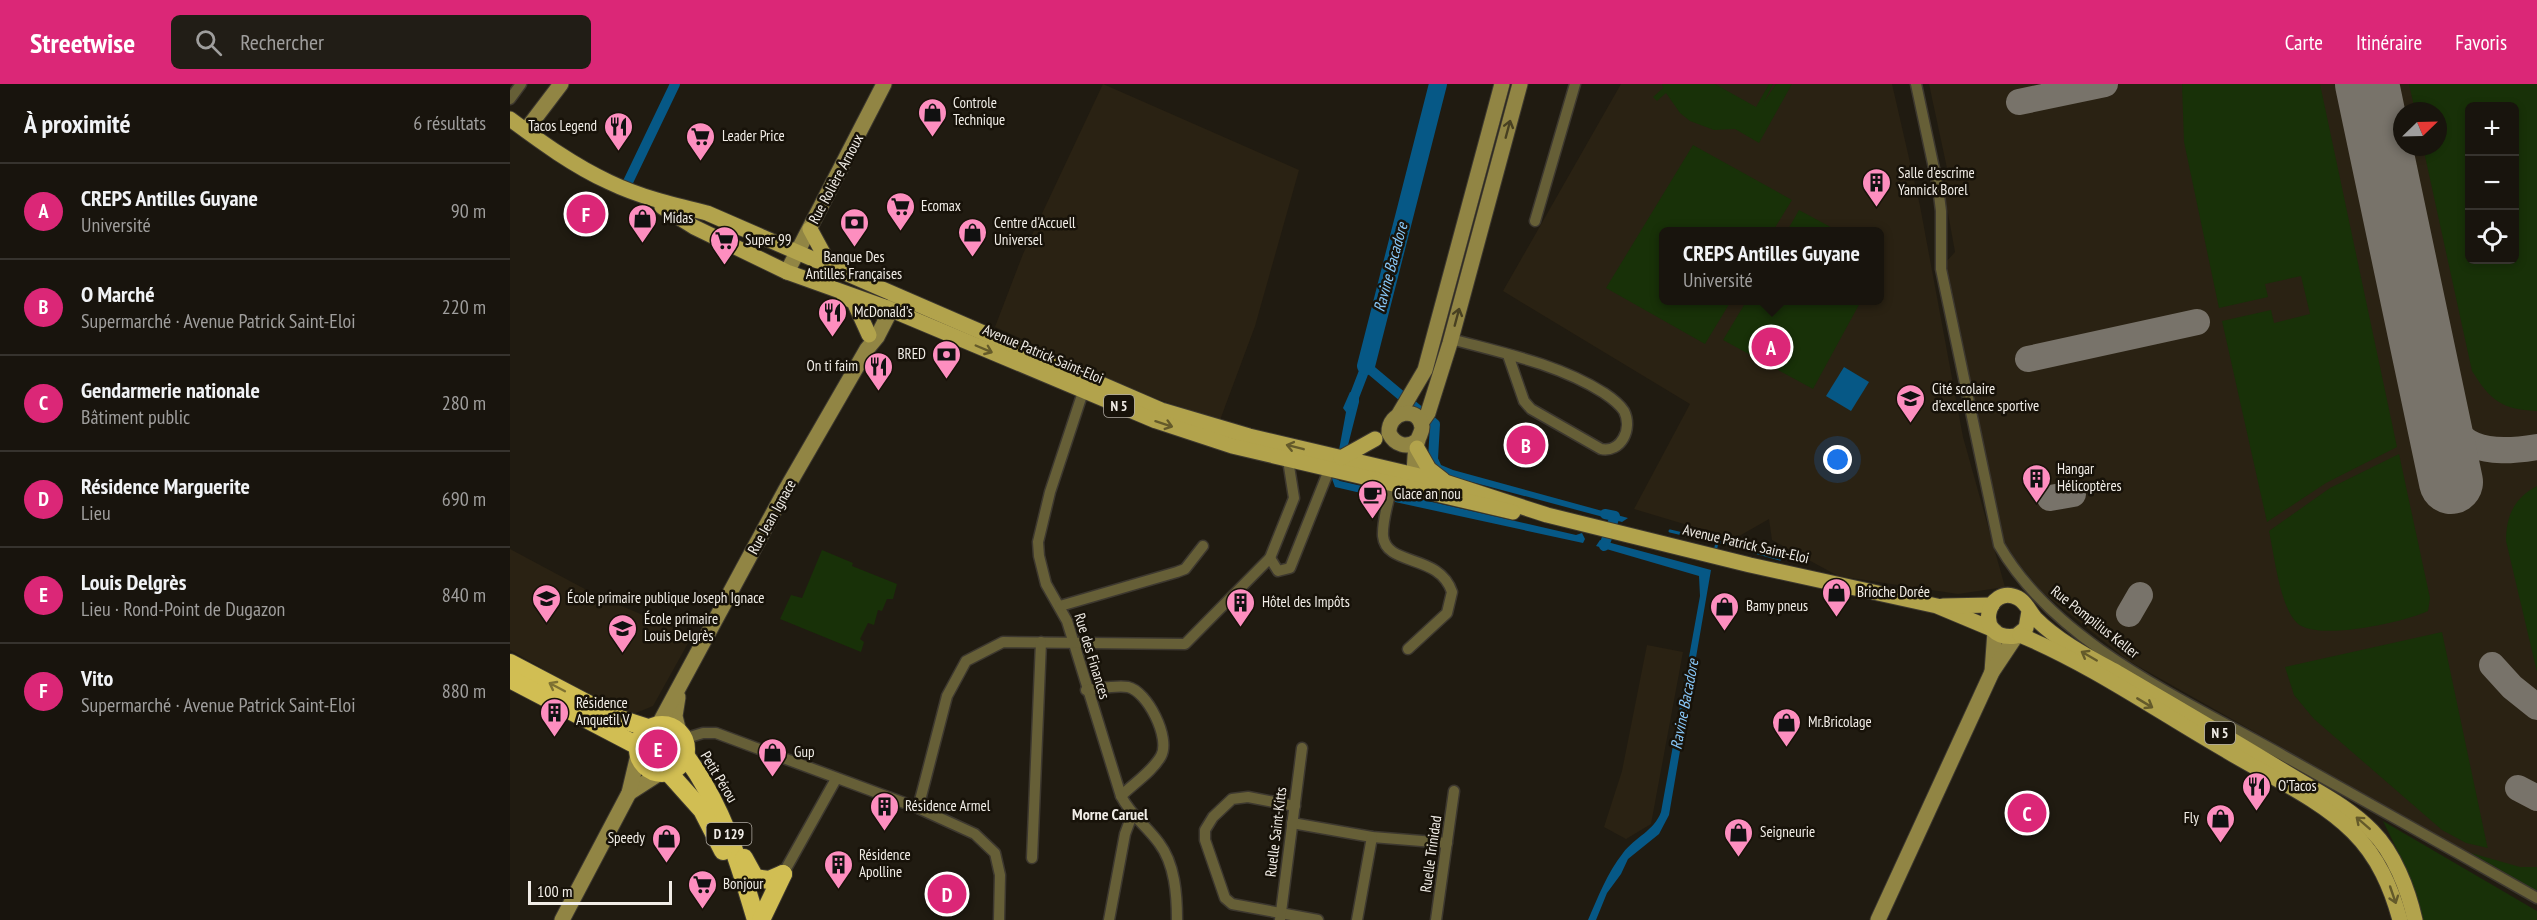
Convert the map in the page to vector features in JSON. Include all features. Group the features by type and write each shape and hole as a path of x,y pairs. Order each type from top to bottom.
{"highway":[{"path":"510,663 610,716 653,726 673,727 682,742 679,766 664,772"},
{"name":"D 129","path":"510,679 638,751 646,768 664,772 702,810 718,837 744,920"},
{"path":"638,751 653,726"},
{"name":"Petit Pérou","path":"682,742 715,801 736,853 756,920"},
{"path":"715,801 755,878 769,880 783,874"},
{"path":"761,920 783,874"}],"main road":[{"name":"Avenue Patrick Saint-Eloi","path":"510,119 609,183 649,199 707,213 1161,410 1249,436 1341,458 1394,486 1517,513 1547,515"},
{"name":"Avenue Patrick Saint-Eloi","path":"649,199 694,227 787,272 887,308 1156,421 1289,465 1329,470 1359,469 1414,474 1547,515 1937,606 1993,630"},
{"path":"810,229 829,264"},
{"path":"820,283 854,302 868,342"},
{"path":"1341,458 1375,439"},
{"path":"1417,444 1429,469 1445,482"},
{"path":"2014,596 2023,601 2029,611 2028,624 2018,636 2006,637 1993,630 1988,614 1992,605 1999,598 2014,596"},
{"name":"Avenue Patrick Saint-Eloi","path":"1937,606 1992,605"},
{"name":"N 5","path":"2029,611 2071,646 2258,755 2359,819 2374,832 2397,869 2415,920"},
{"name":"N 5","path":"2018,636 2105,680 2325,810 2351,830 2379,864 2393,895 2400,920"}],"street":[{"path":"510,99 520,84"},
{"path":"526,130 561,84"},
{"name":"Rue Rolière Arnoux","path":"787,272 884,84"},
{"path":"1417,444 1406,446 1397,443 1389,433 1425,370 1502,84"},
{"path":"1408,649 1448,613 1452,592 1441,573 1424,563 1395,555 1387,547 1383,538 1389,504 1394,486 1411,480 1414,474 1417,444 1451,339 1520,84"},
{"path":"1535,221 1575,84"},
{"name":"Rue Pompilius Keller","path":"1916,84 1938,187 1941,211 1941,269 1999,545 2011,566 2055,613 2135,672 2537,898"},
{"name":"Rue Jean Ignace","path":"653,726 680,686 784,491 894,293"},
{"path":"1451,339 1562,370 1606,394 1623,409 1627,418 1624,438 1619,445 1612,449 1601,450 1530,409 1524,401 1508,355"},
{"name":"Rue des Finances","path":"1083,392 1050,492 1038,542 1046,584 1060,606 1074,643 1086,690 1121,796 1132,815 1160,843 1166,854 1176,891 1177,920"},
{"path":"1400,411 1424,419"},
{"path":"1359,469 1375,439 1400,411"},
{"path":"918,808 947,696 966,661 1003,642 1185,644 1270,558 1292,505 1293,485 1289,465"},
{"path":"1270,558 1278,571 1290,568 1329,470"},
{"path":"1060,606 1185,569 1203,546"},
{"path":"1992,672 1993,630"},
{"path":"1878,920 1992,672 2018,636"},
{"path":"1032,858 1041,642"},
{"name":"Rue Jean Ignace","path":"680,686 675,716 682,742"},
{"path":"1086,690 1127,687 1141,692 1165,741 1161,756 1121,796"},
{"path":"682,742 703,733 716,734 767,750 836,779 918,808 975,834 995,853 1000,875 999,920"},
{"name":"Ruelle Saint-Kitts","path":"1281,918 1302,748"},
{"path":"561,920 629,793 638,751"},
{"path":"629,793 664,772"},
{"path":"783,874 836,779"},
{"name":"Ruelle Trinidad","path":"1436,920 1454,791"},
{"path":"1295,806 1237,797 1213,817 1205,830 1205,840 1225,898 1232,904 1281,918 1318,920"},
{"path":"1109,920 1125,834 1132,815"},
{"path":"1292,823 1372,837 1447,843"},
{"path":"1357,920 1372,837"}],"shaded area":[{"path":"1103,84 1299,170 1255,326 1220,420 1148,396 995,327 1023,254"},
{"path":"1621,84 1892,84 1920,206 1963,437 2005,587 1958,594 1838,576 1772,540 1769,519 1734,539 1634,509 1690,404 1503,291"},
{"path":"1929,84 2537,84 2537,891 2127,660 2042,592 2004,542 1946,262 1955,252 1941,175 1948,173"},
{"path":"510,549 596,595 692,636 653,706 631,715 612,708 510,650"},
{"path":"1647,645 1683,652 1651,824 1626,839 1604,827 1622,771"}],"green space":[{"path":"1662,84 1715,84 1756,107 1769,84 1773,84 1764,102 1776,84 1792,84 1759,143 1735,129 1714,130 1690,121 1680,113 1666,93 1657,101 1653,97 1663,88"},
{"path":"2182,84 2320,84 2397,447 2326,483 2267,522 2222,321 2271,310 2274,323 2310,314 2301,276 2265,284 2268,297 2219,308 2184,142"},
{"path":"2409,84 2537,84 2537,411 2514,408 2498,402 2485,390 2472,371 2425,156 2447,156 2447,102 2413,102"},
{"path":"1693,145 1792,200 1775,227 1659,227 1659,305 1729,305 1705,344 1606,288"},
{"path":"1799,210 1831,227 1789,227"},
{"path":"1744,305 1859,305 1813,389 1723,340"},
{"path":"2399,454 2430,598 2428,611 2382,625 2341,630 2323,631 2307,628 2297,623 2282,593 2269,531 2330,488"},
{"path":"2537,486 2537,672 2506,541 2513,509 2522,496"},
{"path":"822,550 853,563 852,566 897,584 893,599 887,599 882,611 878,610 874,625 868,623 860,639 864,642 861,652 780,619 791,595 802,598"},
{"path":"2442,632 2488,848 2466,843 2442,830 2314,719 2294,695 2285,667"},
{"path":"2383,821 2537,911 2537,920 2418,920 2406,868"},
{"path":"2471,853 2520,867 2537,867 2537,891"}],"water":[{"path":"1844,367 1869,382 1851,411 1826,396"},
{"path":"1350,392 1359,395 1359,402 1347,449 1339,450 1346,412 1343,408"},
{"path":"1431,444 1438,446 1437,456 1441,465 1453,470 1628,518 1622,522 1442,474 1429,458"},
{"path":"1331,476 1340,481 1388,492 1387,499 1335,487"},
{"path":"1397,494 1576,535 1582,533 1585,539 1583,543 1395,502"},
{"path":"1600,540 1711,570 1669,815 1659,834 1628,859 1621,874 1607,893 1596,920 1588,920 1603,885 1617,861 1628,847 1654,824 1661,812 1700,596 1699,576 1596,546"}],"waterway":[{"path":"628,182 675,84"},
{"name":"Ravine Bacadore","path":"1366,366 1438,84"},
{"path":"1351,405 1366,366 1435,424 1433,459"},
{"path":"1604,546 1615,516 1605,514"},
{"path":"1670,531 1717,542 1715,552"},
{"path":"1717,542 1736,544 1744,549 1780,559"}],"taxiway":[{"path":"2019,102 2105,84"},
{"path":"2028,359 2197,322"},
{"path":"2433,398 2452,428 2474,445 2501,450 2537,447"},
{"path":"2050,498 2073,494"},
{"path":"2129,614 2140,595"},
{"path":"2492,665 2512,687 2537,707"},
{"path":"2518,788 2537,798"}],"runway":[{"path":"2367,84 2451,482"}],"place":[{"name":"Controle Technique","path":"932,138"},
{"name":"Tacos Legend","path":"618,152"},
{"name":"Leader Price","path":"701,162"},
{"name":"Salle d'escrime Yannick Borel","path":"1877,208"},
{"name":"Vito","path":"586,214"},
{"name":"Ecomax","path":"900,232"},
{"name":"Midas","path":"642,244"},
{"name":"Banque Des Antilles Françaises","path":"854,248"},
{"name":"Centre d'Accuell Universel","path":"973,258"},
{"name":"Super 99","path":"724,266"},
{"name":"McDonald's","path":"833,338"},
{"name":"CREPS Antilles Guyane","path":"1771,347"},
{"name":"BRED","path":"947,380"},
{"name":"On ti faim","path":"879,392"},
{"name":"Cité scolaire d'excellence sportive","path":"1911,424"},
{"name":"O Marché","path":"1526,445"},
{"name":"Hangar Hélicoptères","path":"2036,504"},
{"name":"Glace an nou","path":"1373,520"},
{"name":"Brioche Dorée","path":"1836,618"},
{"name":"École primaire publique Joseph Ignace","path":"546,624"},
{"name":"Hôtel des Impôts","path":"1241,628"},
{"name":"Bamy pneus","path":"1725,632"},
{"name":"École primaire Louis Delgrès","path":"623,654"},
{"name":"Résidence Anquetil V","path":"555,738"},
{"name":"Mr.Bricolage","path":"1787,748"},
{"name":"Louis Delgrès","path":"658,749"},
{"name":"Gup","path":"773,778"},
{"name":"O'Tacos","path":"2257,812"},
{"name":"Gendarmerie nationale","path":"2027,813"},
{"name":"Résidence Armel","path":"884,832"},
{"name":"Fly","path":"2220,844"},
{"name":"Seigneurie","path":"1739,858"},
{"name":"Speedy","path":"666,864"},
{"name":"Résidence Apolline","path":"838,890"},
{"name":"Résidence Marguerite","path":"947,894"},
{"name":"Bonjour","path":"702,910"}],"district":[{"name":"Morne Caruel","path":"1110,814"}]}
